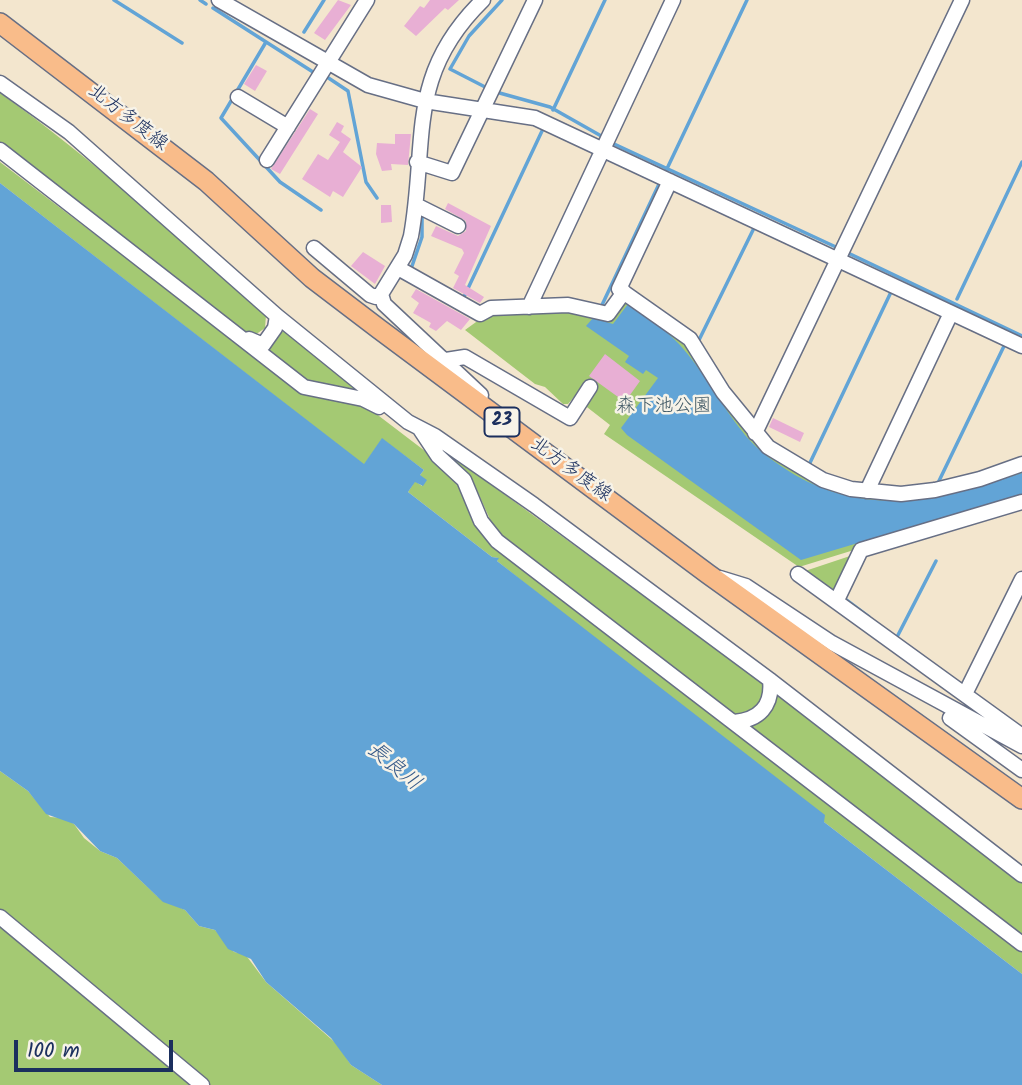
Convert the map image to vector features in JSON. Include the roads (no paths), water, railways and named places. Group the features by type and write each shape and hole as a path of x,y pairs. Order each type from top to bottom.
{"main road":[{"path":"0,7 73,77"},
{"name":"北方多度線","path":"0,23 206,181 312,278 708,574 1022,799"}],"street":[{"path":"219,0 368,85 425,101 535,118 1022,346"},
{"path":"267,160 367,0"},
{"path":"314,248 370,295 376,297 381,294 398,268 411,236 425,101 441,51 463,19 483,0"},
{"path":"417,162 452,173 535,0"},
{"path":"528,307 673,0"},
{"path":"755,433 962,0"},
{"path":"0,83 69,132 277,316 414,425 438,456 464,480 481,521 497,541 1022,944"},
{"path":"238,97 288,127"},
{"path":"0,150 304,387 363,399 414,425 435,436 534,505 770,680 1022,875"},
{"path":"666,179 619,289 690,339 723,392 755,433 780,456 823,480 867,491 901,494 934,490 980,479 1021,462"},
{"path":"416,205 458,226"},
{"path":"398,268 480,314 491,307 568,305 608,314 624,292"},
{"path":"381,294 384,304 446,360 525,438"},
{"path":"867,491 951,313"},
{"path":"239,334 263,345 275,328 277,316"},
{"path":"446,360 465,357 570,418 590,387"},
{"path":"836,600 861,550 1022,502"},
{"path":"708,574 746,586 816,633 914,690 1022,746"},
{"path":"798,574 1022,736"},
{"path":"965,694 1022,579"},
{"path":"734,722 754,719 764,710 771,690 770,680"},
{"path":"914,690 1022,771"},
{"path":"0,917 202,1085"}],"water":[{"name":"長良川","path":"0,183 364,464 382,438 424,470 420,475 427,480 423,486 415,482 408,492 492,557 499,558 497,561 825,815 824,822 1022,974 1022,1085 382,1085 351,1065 331,1038 266,982 251,959 228,949 215,930 199,926 185,910 163,902 117,858 100,851 74,824 46,814 28,791 0,771"},
{"name":"森下池公園","path":"628,304 679,344 750,441 795,475 824,489 852,497 907,500 964,490 1022,473 1022,494 801,560 621,428 658,378 646,370 643,374 625,362 629,356 586,326 593,318 613,324"}],"waterway":[{"path":"114,0 182,43"},
{"path":"200,0 206,4"},
{"path":"304,32 324,0"},
{"path":"489,89 450,69 469,36 502,0"},
{"path":"553,110 605,0"},
{"path":"664,175 747,0"},
{"path":"213,8 313,72"},
{"path":"266,42 221,118 280,182 321,210"},
{"path":"327,77 348,91 366,182 377,198"},
{"path":"496,92 550,107 603,137"},
{"path":"463,299 542,131"},
{"path":"612,143 838,248"},
{"path":"957,299 1022,162"},
{"path":"602,305 660,182"},
{"path":"411,269 422,237 422,213"},
{"path":"699,340 755,226"},
{"path":"846,252 1022,336"},
{"path":"808,467 891,292"},
{"path":"938,483 1005,344"},
{"path":"897,637 936,561"},
{"path":"845,599 869,617"}]}
